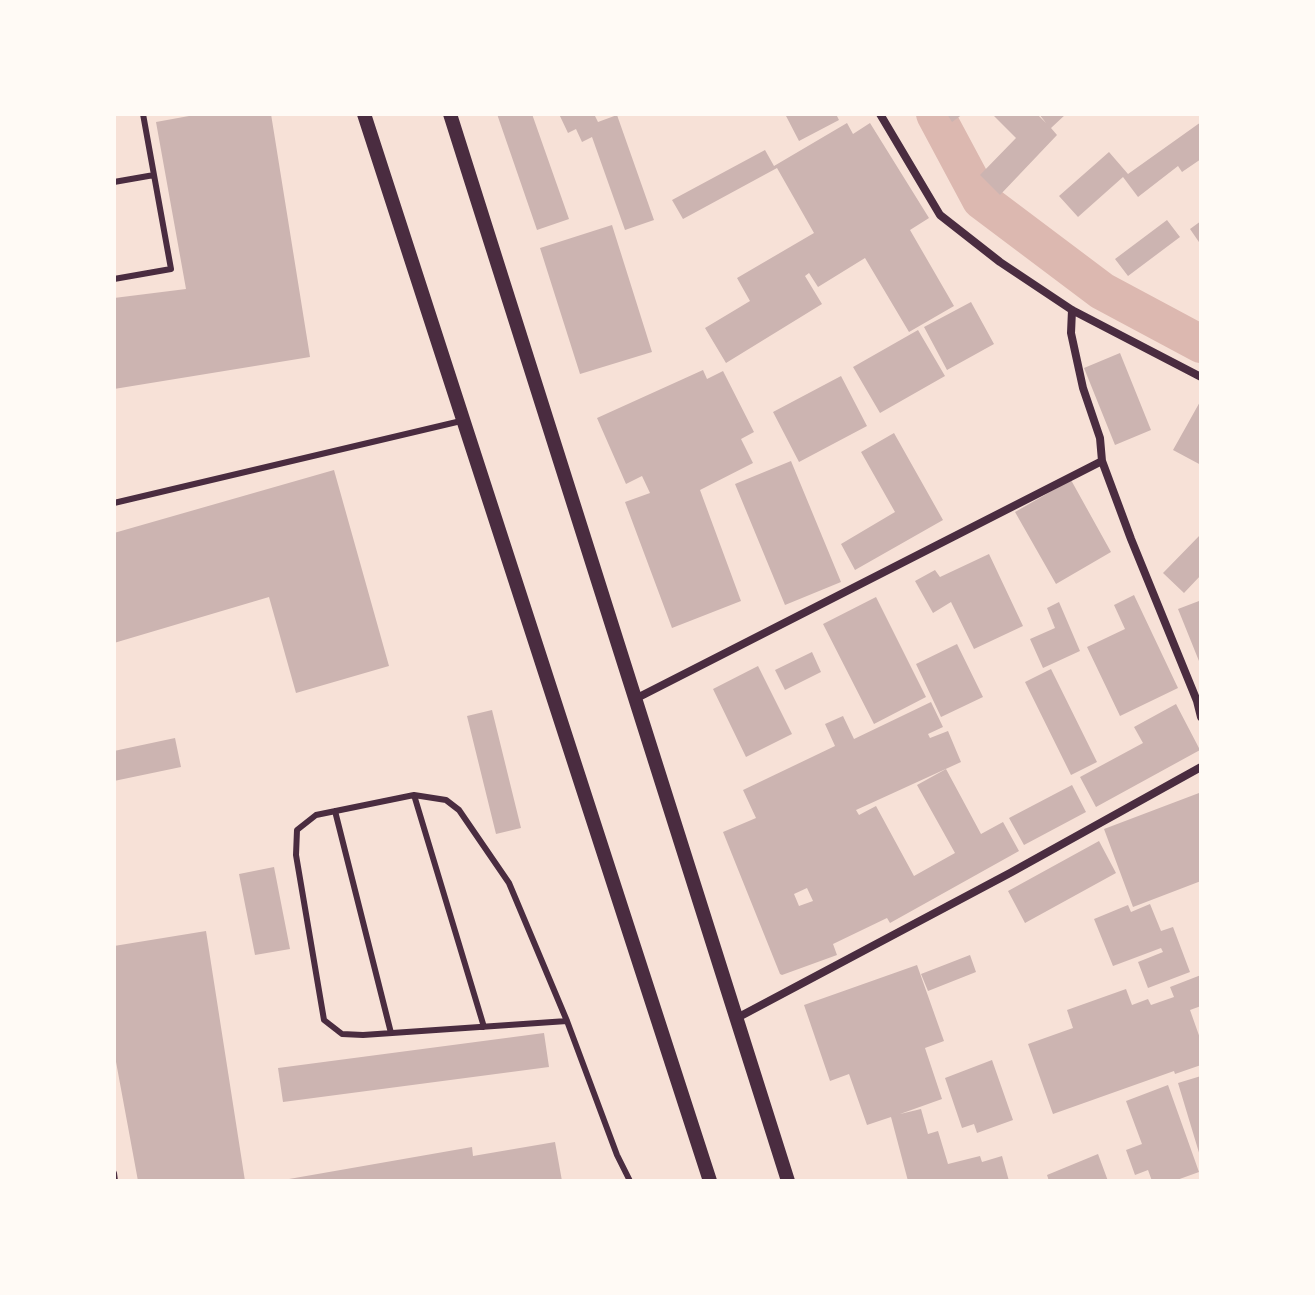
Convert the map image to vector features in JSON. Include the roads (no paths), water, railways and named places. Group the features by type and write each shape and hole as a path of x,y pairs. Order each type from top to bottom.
{"street":[{"path":"364,114 710,1181"},
{"path":"450,114 788,1181"},
{"path":"880,114 940,215 1000,262 1072,310 1201,377"},
{"path":"1072,310 1071,333 1083,388 1100,438 1102,461 1201,717"},
{"path":"634,699 1102,461"},
{"path":"735,1019 1201,767"}],"lane":[{"path":"114,279 171,269 143,114"},
{"path":"114,182 154,175"},
{"path":"114,503 463,421"},
{"path":"414,795 484,1027"},
{"path":"567,1021 342,1034 324,1020 296,855 297,830 316,815 414,795 446,800 459,810 509,883 567,1021 617,1155 630,1181"},
{"path":"335,811 391,1033"},
{"path":"114,1173 115,1181"}],"waterway":[{"path":"935,114 981,200 1102,291 1201,344"}]}
